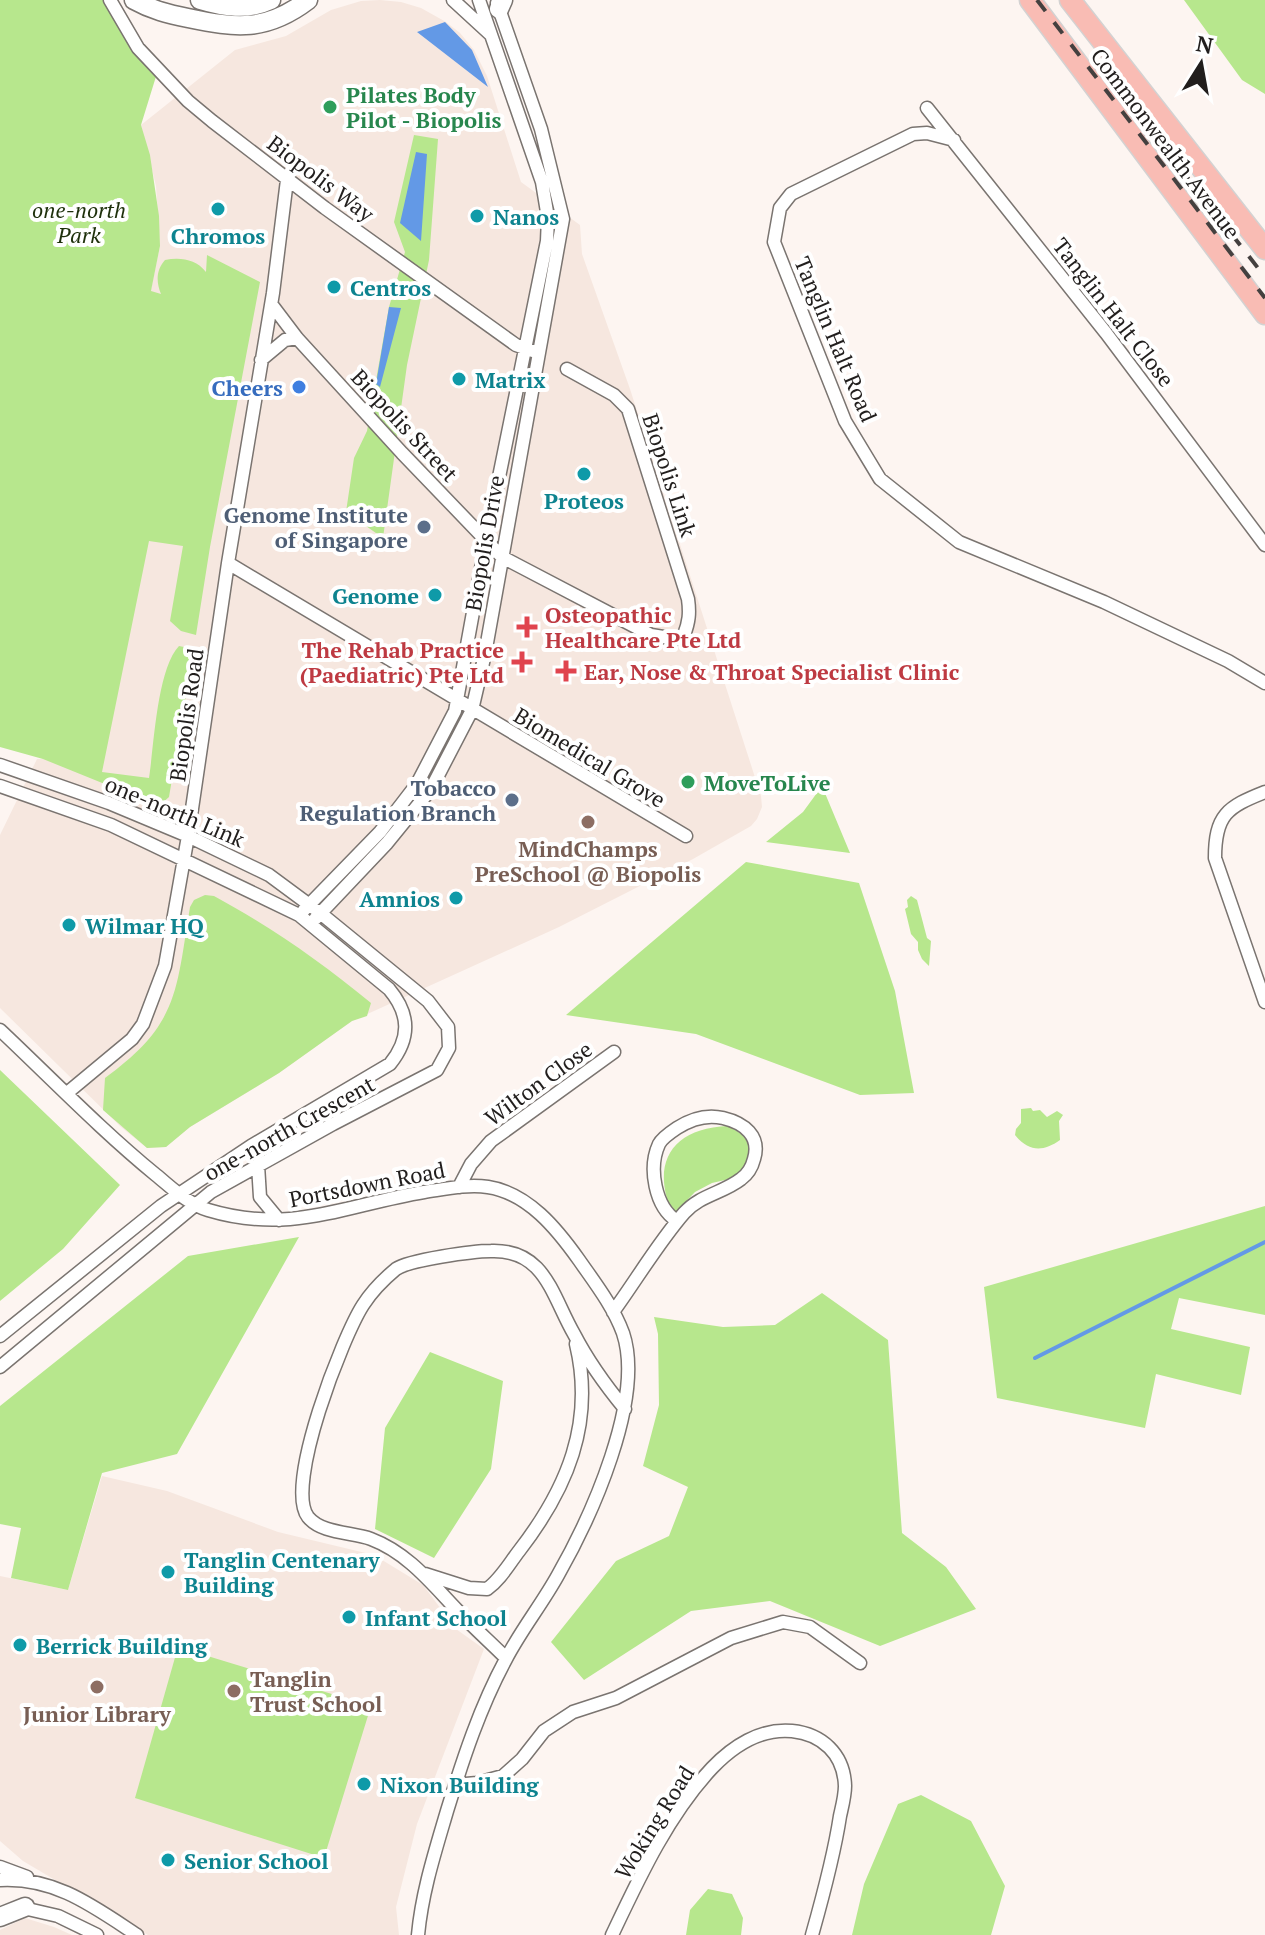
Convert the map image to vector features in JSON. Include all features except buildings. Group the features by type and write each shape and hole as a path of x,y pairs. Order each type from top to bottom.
{"main road":[{"name":"Commonwealth Avenue","path":"1030,0 1265,314"},
{"name":"Commonwealth Avenue","path":"1070,0 1265,249"}],"street":[{"name":"Biopolis Way","path":"110,0 138,48 178,91 212,121 287,180 525,350 540,352"},
{"path":"134,0 162,13 220,26 247,27 285,14 308,0"},
{"path":"200,0 225,7 255,6 271,0"},
{"path":"453,0 492,36"},
{"name":"Biopolis Drive","path":"311,925 314,908 417,784 449,723 457,700 547,241 546,201 479,0"},
{"name":"Biopolis Drive","path":"299,915 314,908 414,812 431,789 472,710 563,219 541,129 500,3"},
{"name":"Tanglin Halt Close","path":"927,108 1106,333 1265,545"},
{"name":"Tanglin Halt Road","path":"954,140 940,134 913,134 791,194 780,208 774,242 845,421 880,479 959,542 1104,602 1264,679"},
{"path":"272,305 287,180"},
{"name":"Biopolis Street","path":"272,305 297,338 502,557 651,635 676,639 684,635 689,624"},
{"name":"Biopolis Road","path":"67,1093 132,1039 143,1024 165,966 272,305"},
{"path":"261,360 285,340 297,338"},
{"name":"Biopolis Link","path":"567,369 614,395 628,409 688,599 689,624"},
{"name":"Biomedical Grove","path":"228,563 686,836"},
{"name":"one-north Link","path":"0,765 109,803 269,875 398,976"},
{"name":"one-north Link","path":"0,786 111,825 299,915 389,989"},
{"path":"1265,792 1227,809 1215,838 1215,858 1265,1002"},
{"name":"one-north Crescent","path":"0,1367 211,1192 437,1070 449,1048 448,1027 428,1001 398,976"},
{"name":"one-north Crescent","path":"0,1336 178,1194 251,1146 390,1064 401,1050 406,1017 400,1001 389,989"},
{"name":"Portsdown Road","path":"0,1030 119,1145 196,1205 229,1215 279,1220 324,1216 390,1198 459,1187 489,1187 513,1195 535,1208 570,1248 613,1312 624,1336 628,1361 625,1409 612,1453 560,1573 506,1658 471,1735 429,1873 418,1935"},
{"name":"Wilton Close","path":"459,1187 471,1164 491,1141 614,1052"},
{"path":"613,1312 677,1221 692,1205 747,1174 756,1152 756,1140 737,1122 706,1116 677,1128 660,1142 654,1164 658,1193 666,1214 677,1221"},
{"path":"258,1165 260,1197 279,1220"},
{"path":"506,1658 459,1613 425,1574 392,1549 369,1538 321,1526 309,1518 304,1506 307,1456 318,1413 363,1305 380,1283 400,1266 491,1251 513,1253 529,1259 551,1286 573,1334 606,1387 625,1409"},
{"path":"425,1574 469,1588 482,1590 491,1586 529,1538 558,1494 580,1427 582,1379 573,1334"},
{"path":"455,1785 503,1776 522,1759 544,1731 573,1712 616,1698 731,1638 783,1622 810,1627 860,1663"},
{"name":"Woking Road","path":"612,1935 650,1859 680,1810 711,1769 738,1744 765,1733 789,1731 816,1736 828,1745 838,1759 845,1785 838,1830 812,1935"},
{"path":"0,1867 81,1898 137,1935"},
{"path":"0,1880 45,1884"},
{"path":"0,1917 25,1907"},
{"path":"0,1908 25,1907 58,1916 97,1935"}],"shaded area":[{"path":"380,0 421,8 460,33 474,50 487,76 521,182 580,225 582,254 630,389 762,807 751,826 693,859 559,927 352,1021 279,1073 190,1127 166,1147 147,1148 121,1127 0,1008 0,835 37,759 43,759 117,454 160,246 156,186 141,125 235,50 286,36 331,10 361,1"},
{"name":"Tanglin Trust School","path":"102,1476 167,1491 278,1532 374,1555 423,1585 456,1629 484,1649 417,1824 396,1907 399,1935 148,1935 23,1861 0,1841 0,1576 68,1590"},
{"path":"25,1918 72,1935 0,1935 0,1930"}],"green space":[{"name":"one-north Park","path":"0,0 110,0 158,70 141,125 150,155 159,216 160,246 151,291 161,294 158,276 165,260 187,260 206,272 207,255 260,282 196,635 181,631 170,621 183,546 149,541 102,772 149,778 166,672 179,646 194,649 169,797 159,806 43,759 0,747"},
{"path":"1184,0 1265,0 1265,94 1242,80"},
{"path":"414,135 438,139 429,260 407,365 383,538 346,512 354,458 367,431 389,307 405,252 394,222"},
{"path":"822,786 850,853 766,842 803,812"},
{"path":"746,862 859,883 895,991 914,1093 860,1095 696,1034 566,1015"},
{"path":"205,895 214,896 276,933 371,1003 367,1016 352,1021 279,1073 190,1127 166,1147 147,1148 103,1110 105,1078 129,1059 161,1023 176,984 190,907 194,900"},
{"path":"911,896 917,900 927,938 931,941 929,966 922,959 918,942 911,934 905,909"},
{"path":"0,1070 120,1185 63,1249 0,1301"},
{"path":"1031,1108 1033,1111 1040,1110 1047,1117 1057,1111 1063,1115 1059,1121 1060,1140 1048,1147 1036,1148 1026,1145 1015,1135 1021,1123 1021,1109"},
{"path":"728,1126 747,1139 756,1159 738,1177 712,1183 695,1192 673,1215 664,1180 670,1152 692,1134"},
{"path":"1265,1206 1265,1315 1179,1298 1171,1329 1250,1347 1241,1395 1156,1374 1145,1428 997,1398 984,1287"},
{"path":"299,1237 177,1454 102,1473 68,1590 11,1578 21,1528 0,1524 0,1406 188,1256"},
{"path":"822,1293 888,1340 902,1533 946,1567 976,1609 880,1646 770,1601 691,1611 584,1680 551,1642 616,1561 669,1536 688,1487 643,1466 659,1405 658,1334 654,1317 723,1327 775,1325"},
{"path":"430,1352 503,1381 491,1469 434,1558 375,1529 385,1428"},
{"path":"178,1647 371,1706 324,1858 135,1798"},
{"path":"921,1795 971,1821 1005,1886 991,1935 852,1935 864,1884 898,1804"},
{"path":"708,1889 732,1894 743,1918 741,1935 686,1935 690,1910"}],"water":[{"path":"445,22 472,50 488,87 417,32"},
{"path":"416,152 427,154 421,241 400,223"},
{"path":"389,307 401,308 380,387 376,384"}],"waterway":[{"path":"1035,1358 1265,1242"}],"railway":[{"path":"1037,0 1265,298"},
{"path":"1180,168 1265,277"}],"place":[{"name":"Pilates Body Pilot - Biopolis","path":"330,107"},
{"name":"Chromos","path":"218,209"},
{"name":"Nanos","path":"477,216"},
{"name":"Centros","path":"334,287"},
{"name":"Matrix","path":"459,379"},
{"name":"Cheers","path":"299,387"},
{"name":"Proteos","path":"584,474"},
{"name":"Genome Institute of Singapore","path":"424,527"},
{"name":"Genome","path":"435,595"},
{"name":"Osteopathic Healthcare Pte Ltd","path":"527,627"},
{"name":"The Rehab Practice (Paediatric) Pte Ltd","path":"522,662"},
{"name":"Ear, Nose & Throat Specialist Clinic","path":"566,671"},
{"name":"MoveToLive","path":"688,782"},
{"name":"Tobacco Regulation Branch","path":"512,800"},
{"name":"MindChamps PreSchool @ Biopolis","path":"588,822"},
{"name":"Amnios","path":"456,898"},
{"name":"Wilmar HQ","path":"69,925"},
{"name":"Tanglin Centenary Building","path":"168,1572"},
{"name":"Infant School","path":"349,1617"},
{"name":"Berrick Building","path":"20,1645"},
{"name":"Junior Library","path":"97,1687"},
{"name":"Tanglin Trust School","path":"234,1691"},
{"name":"Nixon Building","path":"364,1784"},
{"name":"Senior School","path":"168,1860"}]}
